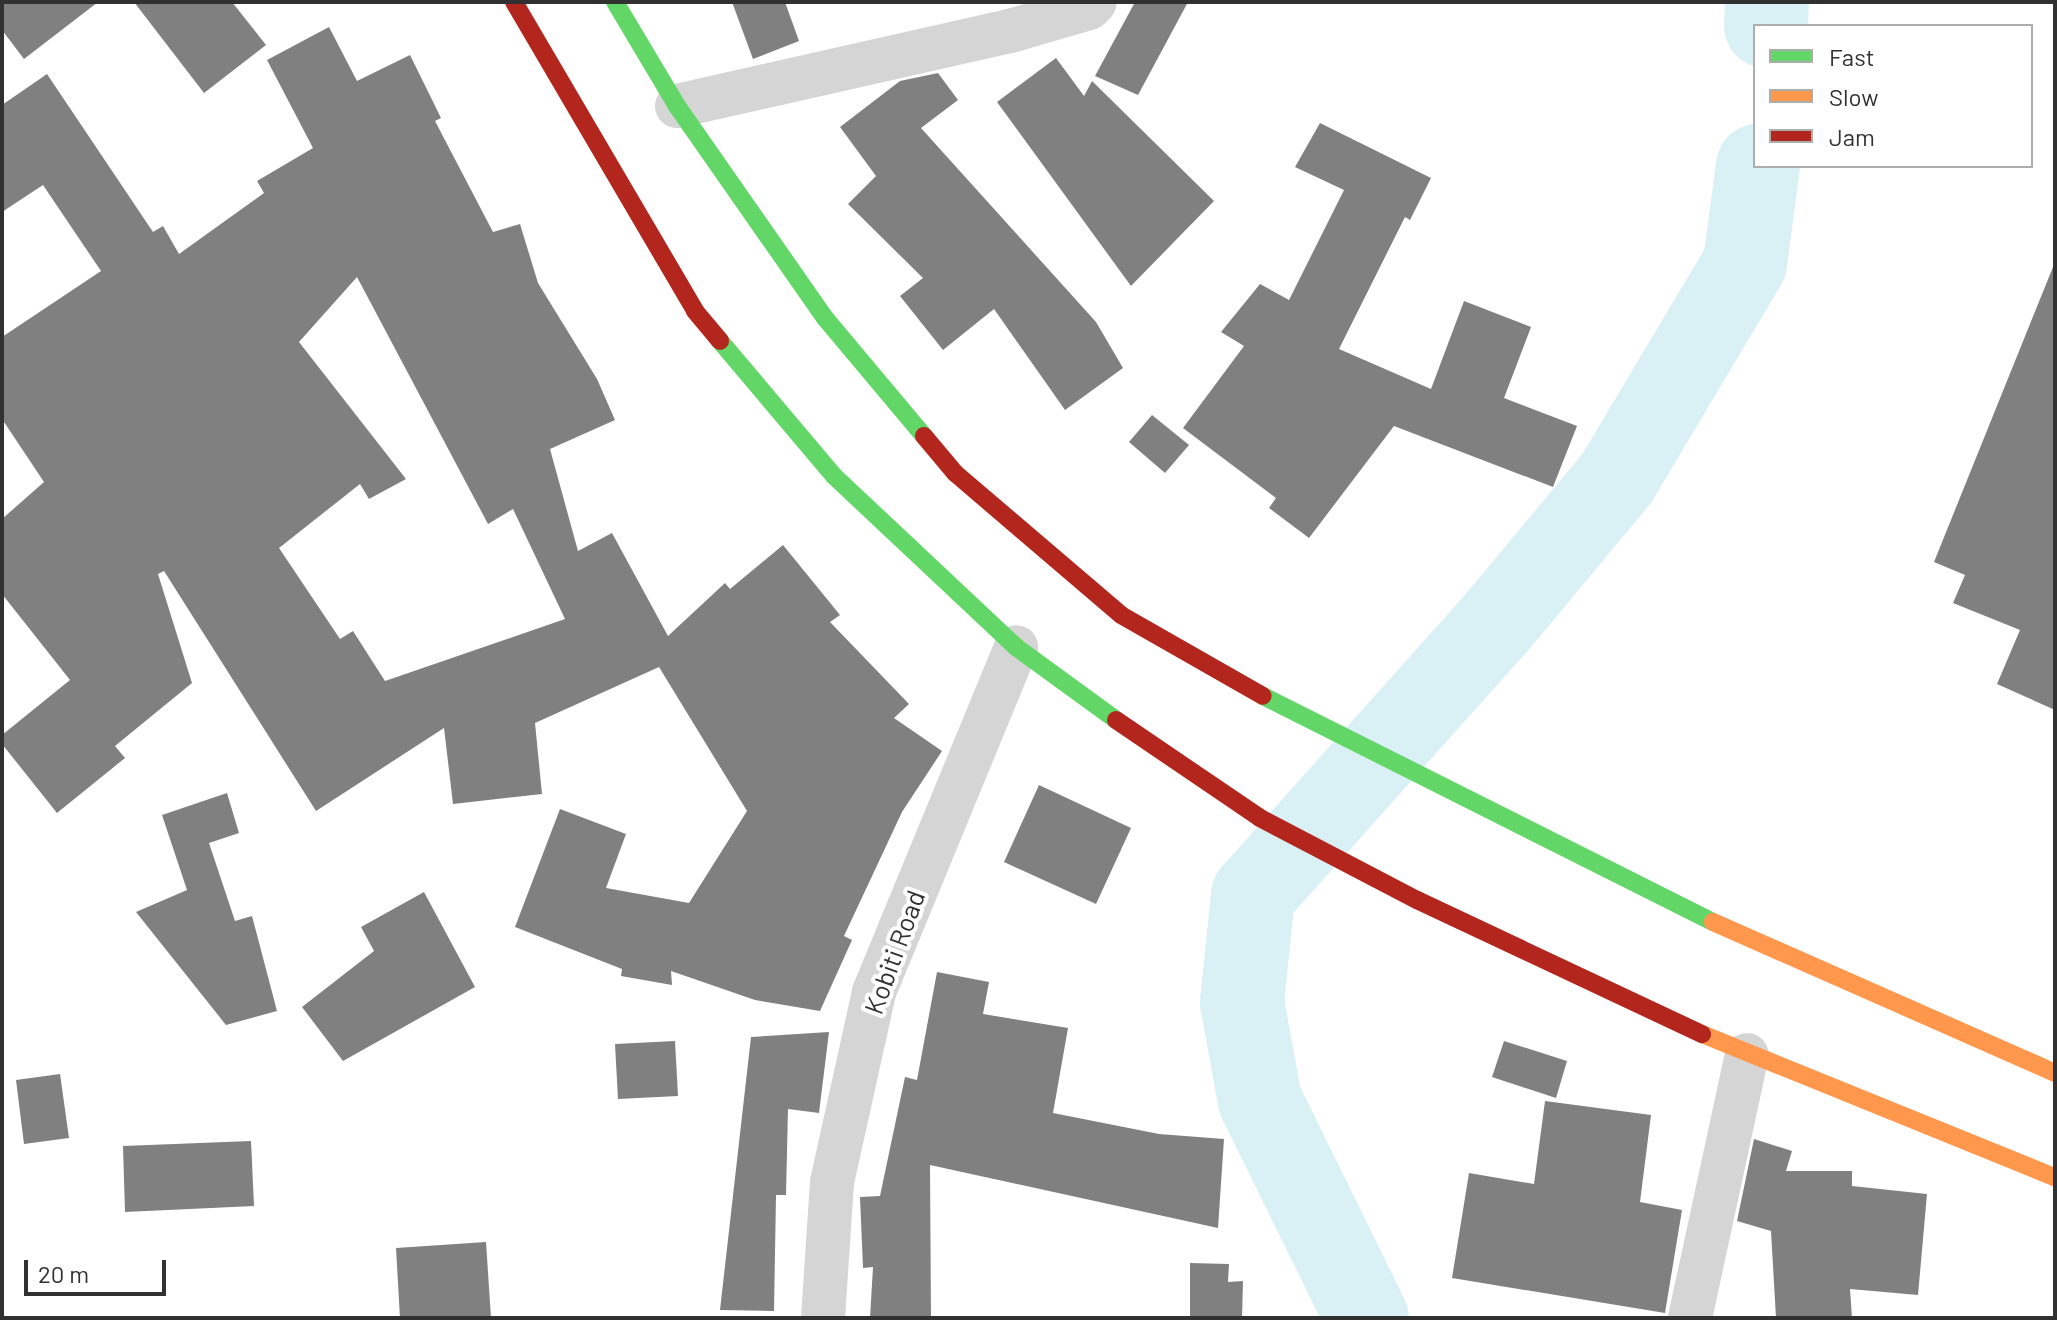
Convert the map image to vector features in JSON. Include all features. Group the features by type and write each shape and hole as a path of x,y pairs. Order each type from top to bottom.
{"main road":[{"path":"514,2 695,311 834,476 1016,647 1163,755 1260,818 1417,900 1747,1055 2055,1177"},
{"path":"615,2 677,106 825,318 955,473 1121,615 1318,727 1484,810 1765,947 2055,1073"}],"street":[{"path":"677,106 1010,31 1095,2"},
{"name":"Kobiti Road","path":"823,1318 832,1182 874,992 1016,647"},
{"path":"1690,1318 1747,1055"}],"building":[{"path":"2,2 98,2 24,59 2,30"},
{"path":"134,2 232,2 266,45 204,93"},
{"path":"732,2 785,2 799,41 753,59"},
{"path":"1135,2 1188,2 1138,95 1095,76"},
{"path":"329,27 357,81 410,55 441,118 435,121 493,232 520,224 538,283 597,379 615,420 550,449 578,551 612,533 668,636 725,583 730,589 783,545 840,615 830,622 909,704 894,718 942,751 902,812 844,936 852,940 820,1011 755,1000 671,971 672,985 621,976 622,969 515,927 560,809 626,834 606,888 689,903 747,811 659,667 535,723 542,794 453,804 444,728 316,811 164,571 158,574 192,683 115,746 125,758 57,813 2,744 2,735 70,680 2,594 2,519 44,482 2,419 2,337 101,271 43,185 2,212 2,105 47,74 153,232 163,226 179,254 264,193 257,181 313,148 267,60","holes":["357,277 488,524 513,509 565,619 385,681 353,631 340,639 279,548 360,484 369,499 406,479 299,342"]},
{"path":"1056,58 1084,96 1092,81 1214,201 1131,286 997,102"},
{"path":"938,73 958,100 921,128 1096,322 1123,368 1065,410 994,309 943,350 900,296 923,278 848,204 876,176 840,127 900,81"},
{"path":"1320,123 1431,178 1410,220 1405,217 1339,349 1431,389 1464,301 1531,327 1504,398 1577,426 1553,487 1394,426 1309,538 1269,508 1276,498 1183,428 1244,346 1221,332 1260,284 1289,300 1344,190 1295,167"},
{"path":"2053,267 2055,710 1997,684 2020,630 1953,603 1965,575 1934,562"},
{"path":"1152,415 1189,445 1165,473 1129,442"},
{"path":"1039,785 1131,828 1096,904 1004,862"},
{"path":"227,793 239,833 209,843 235,921 252,916 277,1011 226,1025 136,912 187,890 162,815"},
{"path":"424,892 475,987 343,1061 302,1007 374,951 361,927"},
{"path":"937,972 989,982 983,1014 1068,1028 1053,1113 1159,1134 1224,1139 1218,1228 930,1165 931,1318 870,1318 873,1267 863,1268 860,1197 880,1196 905,1077 917,1080"},
{"path":"829,1032 819,1113 788,1109 786,1195 776,1195 774,1311 720,1310 751,1037"},
{"path":"675,1041 678,1096 618,1099 615,1044"},
{"path":"1504,1041 1567,1061 1556,1098 1492,1077"},
{"path":"60,1074 69,1138 24,1144 16,1080"},
{"path":"1545,1101 1651,1115 1640,1202 1682,1210 1665,1313 1452,1278 1469,1173 1534,1184"},
{"path":"1754,1139 1792,1151 1786,1171 1852,1171 1852,1186 1927,1194 1918,1295 1850,1289 1852,1318 1776,1318 1771,1231 1737,1221"},
{"path":"251,1141 254,1206 125,1212 123,1146"},
{"path":"486,1242 491,1318 400,1318 396,1248"},
{"path":"1190,1263 1229,1264 1228,1282 1243,1281 1242,1318 1190,1318"}],"waterway":[{"path":"1766,24 1767,2"},
{"path":"1367,1318 1260,1101 1242,1002 1253,895 1493,627 1617,478 1745,263 1758,168"}],"traffic: fast":[{"path":"615,2 677,106 825,318 924,436"},
{"path":"720,341 834,476 1016,647 1116,720"},
{"path":"1263,696 1713,922"}],"traffic: slow":[{"path":"1713,922 2055,1073"},
{"path":"1702,1034 2055,1177"}],"traffic: jam":[{"path":"514,2 695,311 720,341"},
{"path":"924,436 955,473 1121,615 1263,696"},
{"path":"1116,720 1260,818 1417,900 1702,1034"}]}
